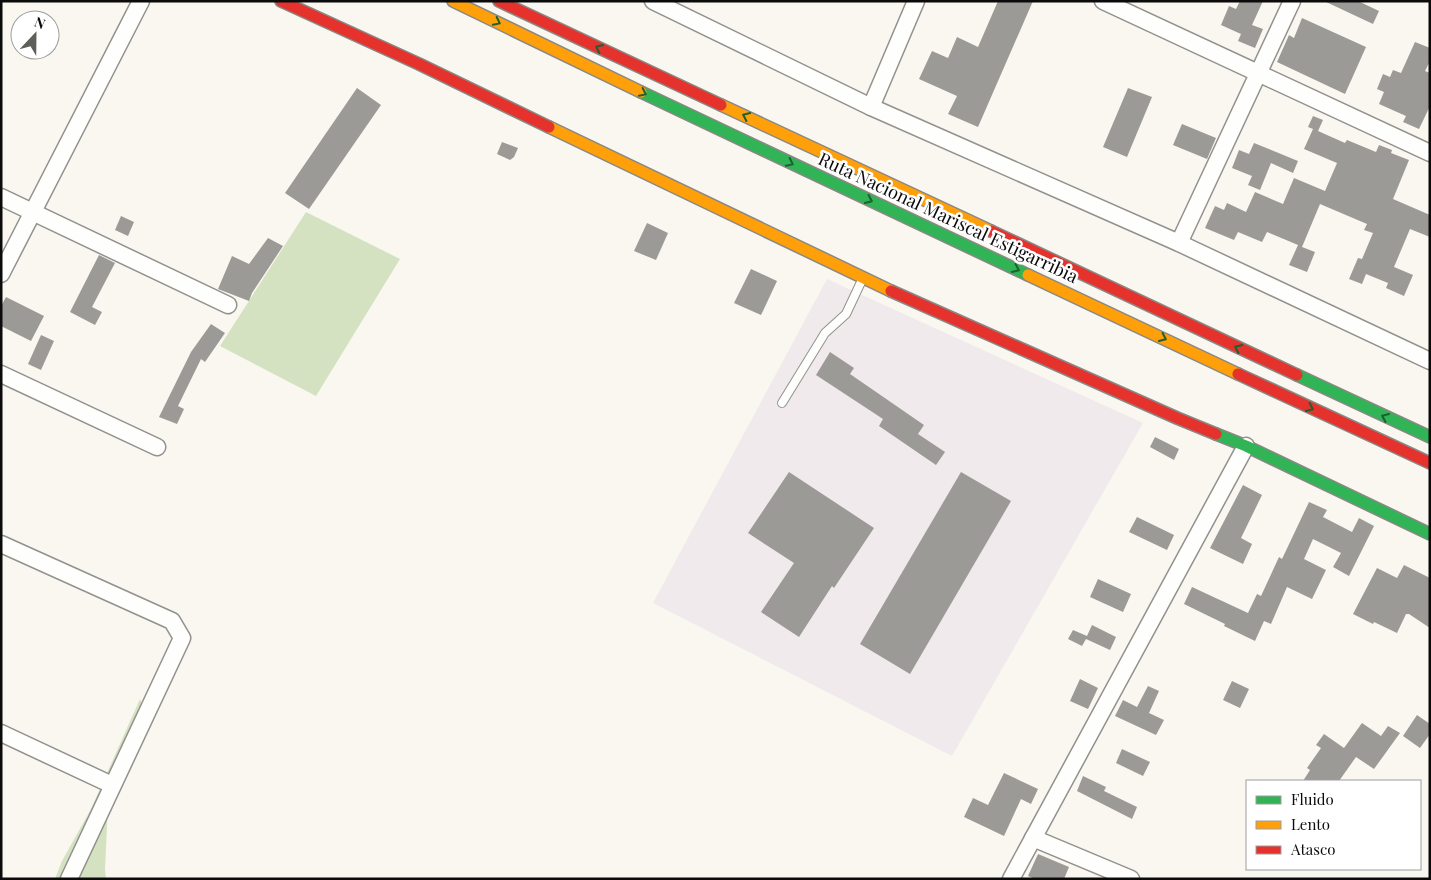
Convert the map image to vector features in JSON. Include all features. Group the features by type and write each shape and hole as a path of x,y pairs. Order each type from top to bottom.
{"main road":[{"path":"281,1 419,64 863,278 1177,418 1246,446 1430,534"},
{"name":"Ruta Nacional Mariscal Estigarribia","path":"453,1 825,180 1335,420 1430,462"},
{"name":"Ruta Nacional Mariscal Estigarribia","path":"499,1 1430,437"}],"street":[{"path":"1,274 141,1"},
{"path":"653,1 871,107 1179,243 1427,357"},
{"path":"871,107 916,1"},
{"path":"1103,1 1430,153"},
{"path":"1179,243 1292,1"},
{"path":"1,197 228,305"},
{"path":"1,374 157,447"},
{"path":"1011,879 1246,446"},
{"path":"1,544 172,621 182,638 112,785 70,879"},
{"path":"1,733 112,785"},
{"path":"1033,838 1131,879"}],"lane":[{"path":"782,403 826,333 846,314 863,278"}],"shaded area":[{"path":"827,279 1143,423 952,756 653,603"}],"green space":[{"path":"306,212 400,259 316,396 220,346"},
{"path":"140,699 151,726 120,777 108,805 106,879 55,879 62,861 91,809"}],"building":[{"path":"998,1 1033,1 978,127 948,114 957,96 919,79 932,51 948,58 957,37 978,47"},
{"path":"1240,1 1263,1 1252,25 1263,29 1255,48 1238,41 1241,34 1221,25 1229,6 1236,9"},
{"path":"1324,1 1358,1 1379,11 1373,24"},
{"path":"1302,18 1366,47 1345,94 1277,62 1289,35 1294,38"},
{"path":"1415,42 1430,48 1430,61 1425,71 1430,73 1430,106 1419,129 1403,122 1406,116 1379,104 1384,92 1377,89 1383,74 1390,77 1393,70 1401,73"},
{"path":"357,88 381,105 309,209 285,193"},
{"path":"1128,88 1152,97 1127,157 1103,147"},
{"path":"1313,116 1323,120 1318,131 1345,143 1347,140 1376,152 1379,145 1392,150 1391,153 1409,160 1393,199 1430,215 1430,237 1410,229 1394,267 1413,275 1404,296 1386,288 1388,283 1366,274 1362,284 1349,279 1358,258 1362,259 1373,233 1364,230 1367,224 1320,204 1302,247 1315,252 1307,272 1289,265 1298,245 1267,232 1262,242 1238,232 1234,240 1205,228 1215,206 1224,210 1227,203 1246,212 1255,192 1283,204 1294,178 1325,191 1337,163 1304,149 1313,129 1308,127"},
{"path":"1182,124 1216,138 1207,159 1173,145"},
{"path":"502,142 518,148 514,157 510,160 497,154"},
{"path":"1254,143 1298,161 1293,173 1271,163 1260,190 1248,185 1252,176 1232,168 1239,150 1249,154"},
{"path":"121,216 134,222 128,236 115,230"},
{"path":"647,223 668,233 656,260 634,251"},
{"path":"268,238 283,246 252,293 249,301 218,289 232,256 249,264"},
{"path":"99,255 115,263 92,307 102,312 95,325 70,312"},
{"path":"751,269 777,281 761,315 734,303"},
{"path":"6,297 44,316 31,341 1,326 1,306"},
{"path":"211,324 225,333 205,362 201,359 178,406 184,409 177,424 159,417 191,352"},
{"path":"41,335 54,341 41,370 28,364"},
{"path":"830,352 854,368 850,374 924,425 918,434 945,452 936,465 879,426 883,419 816,375"},
{"path":"1155,437 1179,449 1174,460 1150,447"},
{"path":"789,472 874,528 834,588 832,586 799,637 761,612 794,563 748,533"},
{"path":"961,472 1011,501 910,674 860,644"},
{"path":"1243,485 1262,495 1241,538 1252,544 1243,564 1210,548"},
{"path":"1309,502 1327,510 1323,517 1352,532 1359,518 1374,526 1349,576 1333,567 1341,553 1313,539 1304,559 1326,570 1312,599 1287,587 1271,624 1264,621 1255,641 1184,604 1192,587 1248,613 1257,594 1261,596 1279,557 1282,559"},
{"path":"1137,517 1174,535 1167,550 1129,532"},
{"path":"1404,565 1430,578 1430,628 1409,614 1406,614 1397,633 1353,614 1377,568 1397,578"},
{"path":"1098,579 1131,594 1123,612 1090,597"},
{"path":"1092,625 1116,637 1110,650 1086,639 1082,646 1068,639 1073,630 1087,636"},
{"path":"1080,679 1098,688 1088,709 1070,701"},
{"path":"1232,681 1249,689 1240,708 1223,700"},
{"path":"1148,686 1159,691 1149,713 1164,720 1156,735 1115,716 1123,700 1137,707"},
{"path":"1417,715 1430,724 1430,734 1420,748 1403,736"},
{"path":"1362,723 1381,736 1388,726 1400,733 1374,769 1356,757 1340,780 1304,780 1310,770 1307,768 1321,748 1316,745 1324,734 1344,748"},
{"path":"1122,749 1150,762 1143,776 1116,763"},
{"path":"1004,773 1038,789 1031,804 1021,799 1004,836 964,817 973,798 988,805"},
{"path":"1083,776 1106,787 1104,791 1137,807 1132,819 1077,791"},
{"path":"1038,854 1069,867 1064,879 1035,879 1028,876"}],"traffic: fast":[{"path":"641,92 1028,275"},
{"path":"1297,375 1430,437"},
{"path":"1216,434 1246,446 1430,534"}],"traffic: slow":[{"path":"453,1 641,92"},
{"path":"721,105 991,231"},
{"path":"549,127 891,291"},
{"path":"1028,275 1238,374"}],"traffic: jam":[{"path":"281,1 419,64 549,127"},
{"path":"499,1 721,105"},
{"path":"991,231 1297,375"},
{"path":"891,291 1216,434"},
{"path":"1238,374 1430,463"}]}
